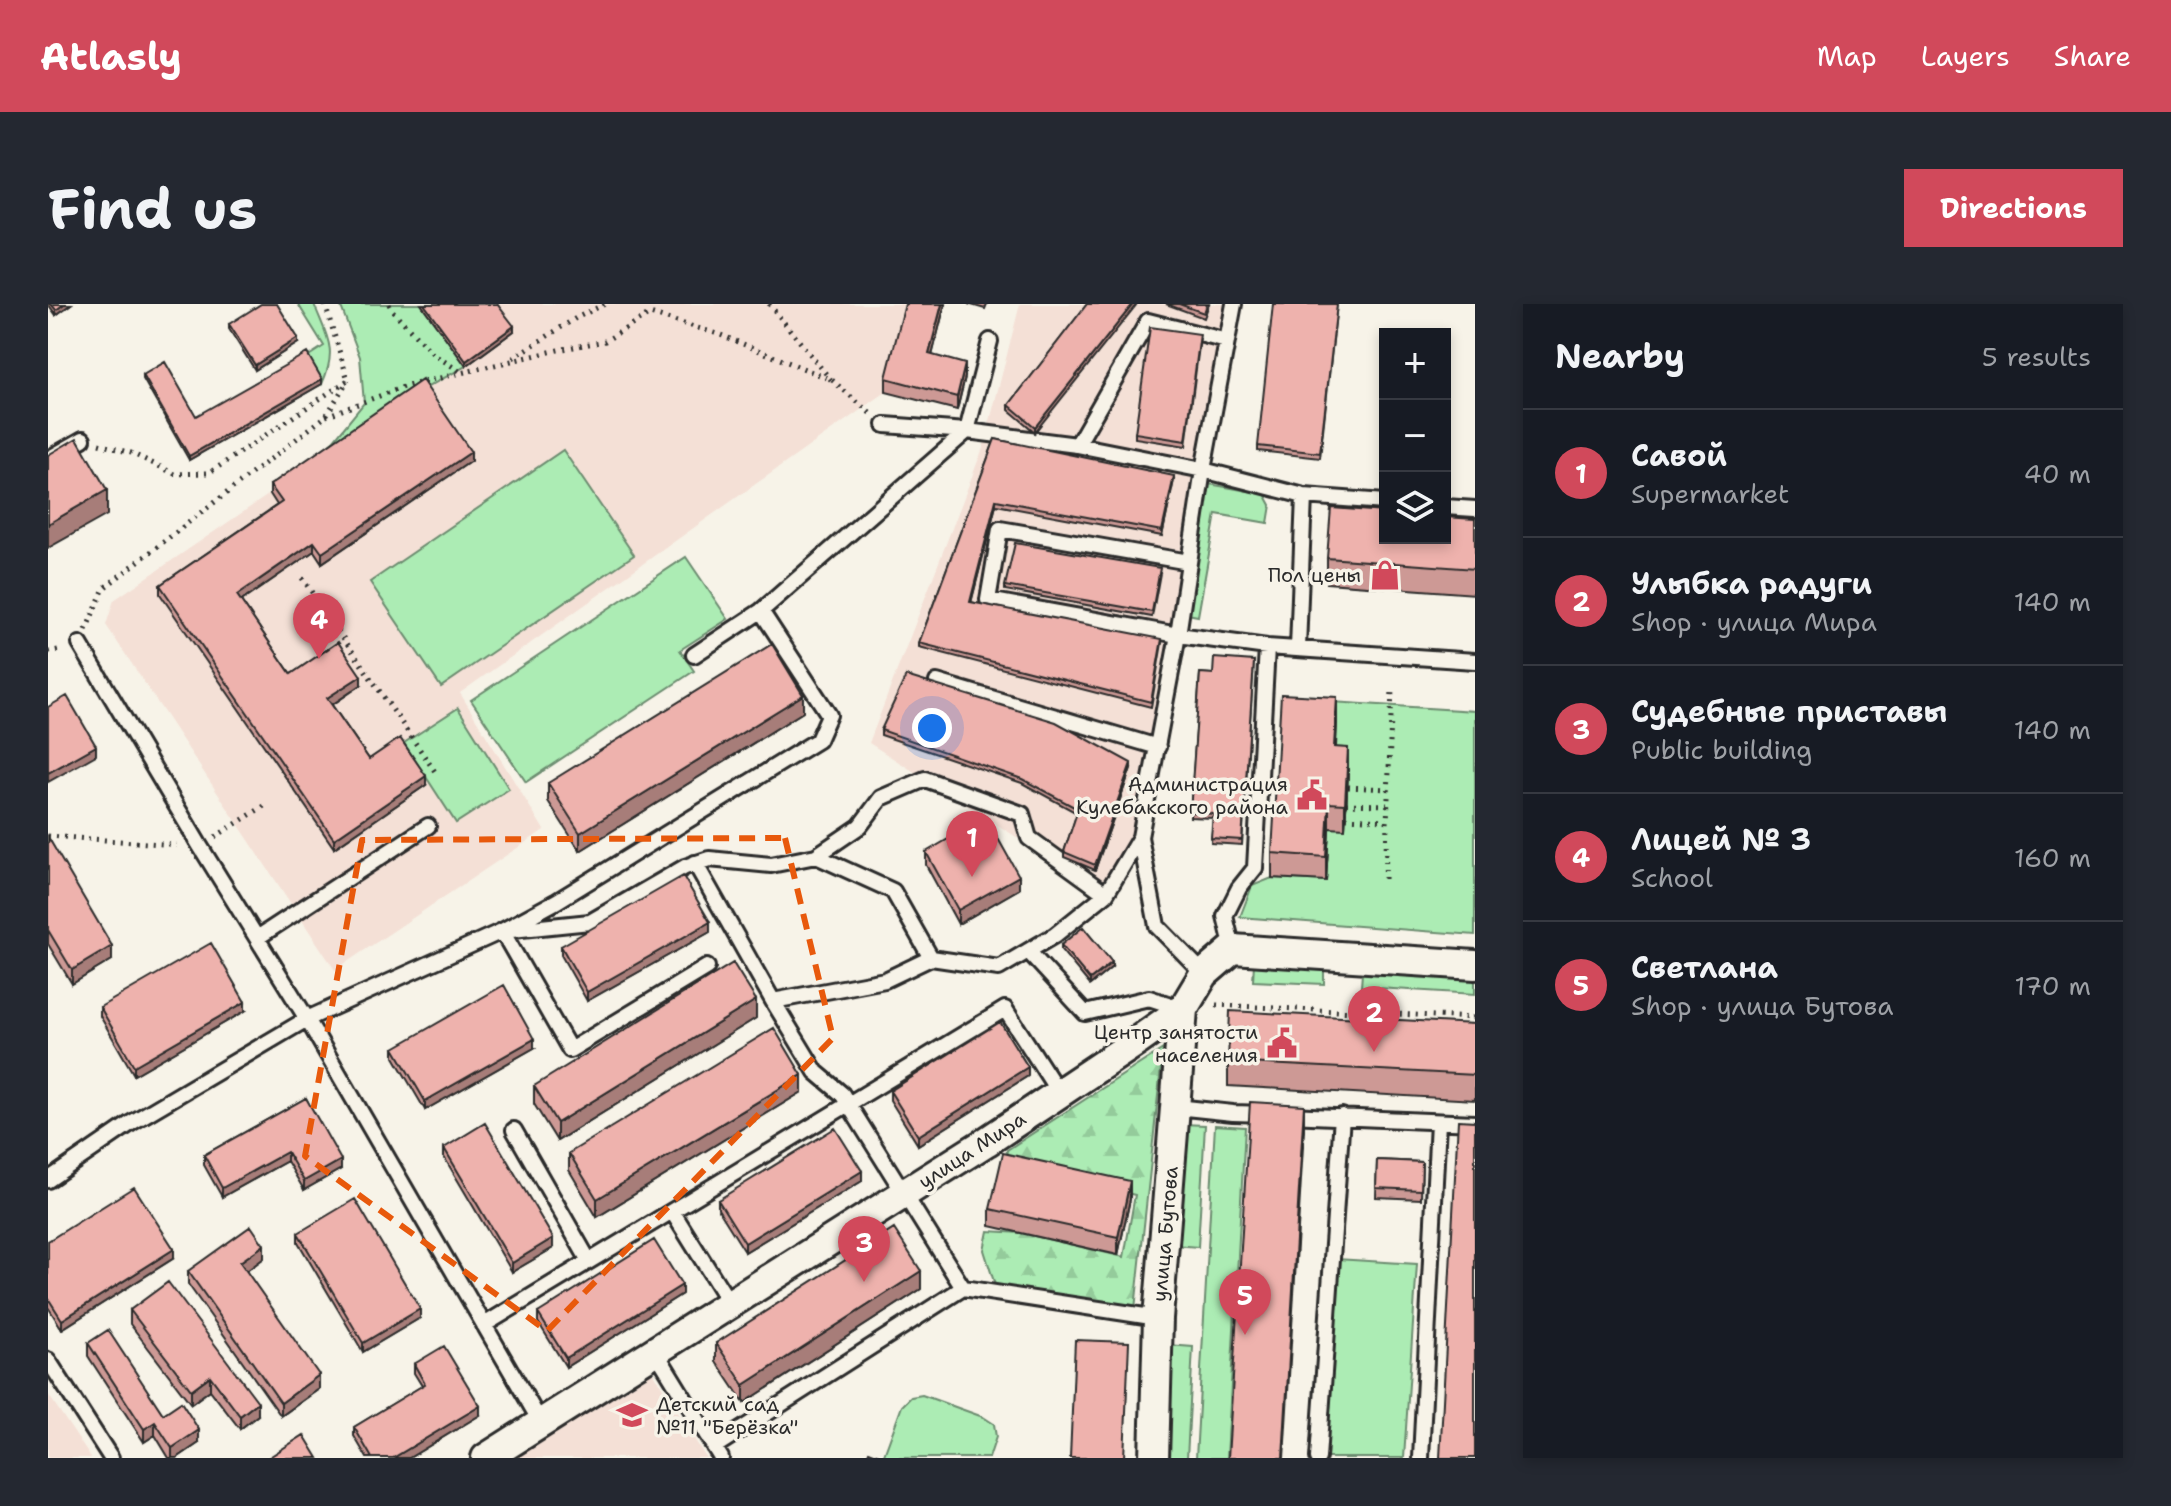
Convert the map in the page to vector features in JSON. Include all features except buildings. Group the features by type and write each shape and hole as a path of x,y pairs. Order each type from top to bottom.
{"street":[{"path":"1233,949 1475,965"},
{"name":"улица Мира","path":"486,1458 904,1194 1183,1009 1204,974 1233,949"},
{"name":"улица Бутова","path":"1154,1458 1158,1318 1183,1009"}],"lane":[{"path":"773,1001 885,980 931,958 999,968 1055,935 1106,894 1140,837 1234,304"},
{"path":"1077,445 1148,321 1227,341"},
{"path":"694,655 761,611 967,431 990,341"},
{"path":"885,425 967,431 1077,445 1203,470 1304,496 1379,502"},
{"path":"48,459 83,439"},
{"path":"1298,648 1304,496"},
{"path":"1451,507 1475,509"},
{"path":"1189,562 1000,529 988,600 1178,635 1267,647 1475,661"},
{"path":"48,1180 131,1123 307,1019 502,931 557,901 818,740 829,715 761,611"},
{"path":"80,644 307,1019 541,1423"},
{"path":"1233,949 1225,916 1239,888 1255,868 1267,647"},
{"path":"937,682 1158,747"},
{"path":"502,931 590,922 685,867 709,859 771,865 816,856 860,826 881,798 925,779 1022,814 1029,838 1106,894"},
{"path":"257,938 428,826"},
{"path":"1140,837 1157,926 1204,974"},
{"path":"816,856 893,891 931,958"},
{"path":"695,863 816,1072 842,1094 963,1288"},
{"path":"502,931 570,1050 707,967"},
{"path":"1028,951 1085,1013 1149,998 1183,1009"},
{"path":"484,1325 1005,1009 1059,1093"},
{"path":"1176,1107 1233,1113 1475,1123"},
{"path":"1318,1458 1342,1116"},
{"path":"1421,1458 1438,1122"},
{"path":"514,1130 589,1261"},
{"path":"672,1211 730,1304"},
{"path":"656,1352 718,1452 963,1288 1158,1318"},
{"path":"48,1360 111,1458"}],"path":[{"path":"325,304 348,380 326,416"},
{"path":"389,304 433,354 461,373"},
{"path":"508,362 576,318 605,304"},
{"path":"769,304 832,380 885,425"},
{"path":"80,644 104,588 326,416 406,386 605,341 650,314 718,334 832,380"},
{"path":"83,439 131,453 175,474 209,473 348,380"},
{"path":"302,578 436,773"},
{"path":"1385,879 1392,689"},
{"path":"1348,787 1388,789"},
{"path":"48,836 200,846 269,803"},
{"path":"1346,804 1387,805"},
{"path":"1346,818 1386,820"},
{"path":"1215,1005 1475,1018"}],"highlighted area":[{"path":"785,838 833,1038 547,1331 305,1156 362,840"}],"shaded area":[{"path":"421,304 908,304 886,392 460,693 544,830 335,970 106,625 114,600 422,390 465,365"},
{"path":"1020,304 1234,304 1140,837 1106,894 869,743 983,448"},
{"name":"Детский сад №11 \"Берёзка\"","path":"653,1372 706,1458 516,1458"},
{"path":"48,1394 91,1458 48,1458"}],"green space":[{"path":"298,304 314,304 329,343 329,361 322,384 307,357 324,346"},
{"path":"340,304 421,304 466,366 422,390 270,494 334,440 364,403 360,357"},
{"path":"563,450 634,555 441,687 370,582"},
{"path":"1209,484 1265,494 1271,505 1268,523 1216,514 1198,616 1187,614"},
{"path":"686,557 728,619 680,650 694,671 526,782 471,700"},
{"path":"1283,699 1475,711 1475,935 1240,917 1252,886 1272,878 1326,881 1329,828 1345,828 1348,773"},
{"path":"458,708 509,789 456,823 404,743"},
{"path":"1254,963 1324,966 1324,984 1253,981"},
{"path":"1362,973 1475,980 1475,994 1361,987"},
{"path":"1163,1049 1135,1309 995,1285 984,1250 988,1231 1022,1233 1124,1257 1135,1195 1005,1163 1007,1150"},
{"path":"1182,1124 1205,1125 1198,1247 1174,1245"},
{"path":"1215,1125 1245,1127 1227,1458 1196,1458"},
{"path":"1336,1259 1417,1264 1404,1458 1323,1458"},
{"path":"1168,1345 1193,1347 1187,1458 1162,1458"},
{"path":"922,1395 994,1424 996,1437 989,1458 883,1458 902,1406 911,1397"}],"place":[{"name":"Пол цены","path":"1385,575"},
{"name":"Лицей № 3","path":"319,659"},
{"name":"Администрация Кулебакского района","path":"1312,795"},
{"name":"Савой","path":"972,877"},
{"name":"Центр занятости населения","path":"1282,1043"},
{"name":"Улыбка радуги","path":"1374,1052"},
{"name":"Судебные приставы","path":"864,1282"},
{"name":"Светлана","path":"1245,1335"},
{"name":"Детский сад №11 \"Берёзка\"","path":"632,1415"}]}
